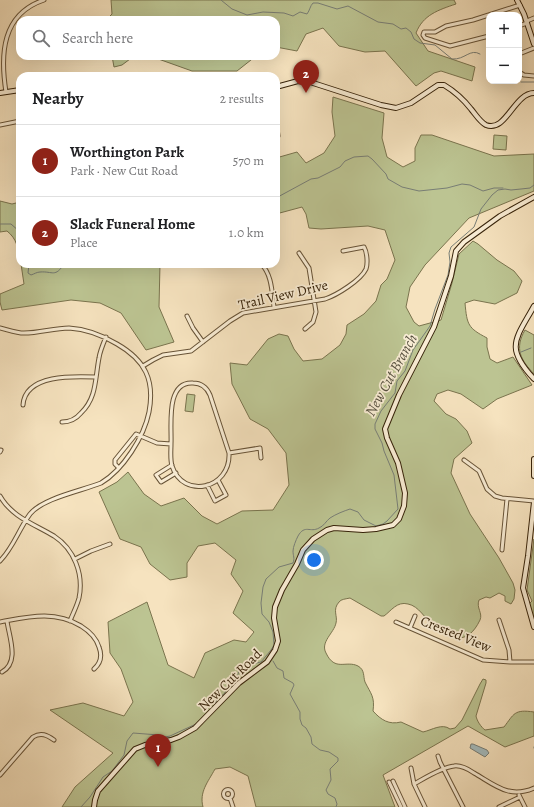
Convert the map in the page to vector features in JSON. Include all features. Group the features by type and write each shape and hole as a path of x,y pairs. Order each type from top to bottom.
{"street":[{"path":"30,0 32,5"},
{"path":"19,16 32,5 44,0"},
{"path":"517,0 527,22 534,44"},
{"path":"498,12 520,5"},
{"path":"486,16 446,26 435,32 424,32 423,35 425,38 450,46 486,37"},
{"path":"522,24 534,18"},
{"path":"6,92 3,66 6,40 16,19"},
{"path":"522,53 534,48"},
{"path":"522,74 534,76"},
{"path":"280,86 298,81 310,82 381,105 396,108 411,103 438,85 444,85 463,100 481,121 489,126 496,125 503,121 524,96 534,93"},
{"path":"0,93 16,91"},
{"path":"0,125 16,122"},
{"name":"New Cut Road","path":"94,807 98,791 117,771 122,762 136,749 145,745 163,743 175,739 195,728 239,683 266,662 275,650 278,641 274,618 275,607 282,590 297,564 302,550 308,543 327,530 342,528 363,530 376,529 393,524 399,519 404,506 405,493 398,463 387,438 385,429 399,395 436,322 451,276 456,251 464,242 500,216 534,197"},
{"name":"Trail View Drive","path":"143,366 163,355 191,351 236,317 250,312 274,307 325,299 338,293 361,276 366,270 367,264 364,247 343,251"},
{"path":"299,253 309,268 315,301 316,316 311,325 305,329"},
{"path":"264,268 269,277 274,307"},
{"path":"534,306 516,342 519,361 534,379"},
{"path":"187,316 203,342"},
{"path":"0,328 22,333 58,328 77,329 106,337 131,352 143,366 149,381 151,397 147,420 141,436 119,468 101,483 42,504 34,510 7,553 0,561"},
{"path":"62,422 67,422 74,419 89,404 95,389 99,358 106,337"},
{"path":"23,405 24,397 31,389 47,380 62,377 96,377"},
{"path":"189,383 202,386 208,391 229,453 226,472 218,480 207,485 199,486 188,484 179,478 172,465 171,444 173,398 177,390 189,383"},
{"path":"119,468 115,464 115,460 134,434 138,434 157,443 171,444"},
{"path":"229,453 260,448 261,458"},
{"path":"534,459 534,476"},
{"path":"464,460 479,471 488,489 498,498 534,501 523,588 534,627"},
{"path":"172,465 156,475 161,482 176,473"},
{"path":"207,485 215,501 226,495 218,480"},
{"path":"0,496 10,510 58,539 67,547 75,559 79,572 80,591 77,604 70,621"},
{"path":"501,548 507,499"},
{"path":"75,559 110,544"},
{"path":"0,622 40,616 54,616 70,621 88,631 98,644 100,659 98,665 94,669"},
{"path":"410,628 415,616"},
{"path":"499,620 509,650 510,662"},
{"path":"2,672 10,666 12,658 6,621"},
{"name":"Crested View","path":"396,622 483,660 534,662"},
{"path":"0,775 33,737 43,734 54,740"},
{"path":"438,756 443,769 463,807"},
{"path":"414,784 443,769 461,766 500,788 519,795 525,807"},
{"path":"412,768 414,784 425,807"},
{"path":"401,807 391,782 405,807"},
{"path":"499,807 534,788"},
{"path":"230,798 233,807"}],"green space":[{"path":"111,0 454,0 456,4 437,11 427,17 416,33 428,51 475,67 472,81 441,71 434,73 416,86 385,51 365,52 339,46 323,28 306,34 297,51 280,48 280,16 110,16 112,14"},
{"path":"113,60 129,60 122,65 114,67"},
{"path":"161,60 251,60 237,71 192,71"},
{"path":"333,97 384,113 382,138 387,157 403,167 415,161 415,148 421,135 432,135 494,156 534,154 534,191 469,218 425,265 410,287 406,307 414,322 419,326 441,320 459,254 473,241 514,271 522,281 517,293 495,304 474,300 465,303 470,325 487,338 487,347 490,359 497,363 513,357 532,385 497,399 483,409 461,394 448,390 437,394 434,401 446,414 456,419 467,431 472,443 454,459 451,473 470,514 499,558 513,583 515,590 514,599 511,604 505,601 505,596 499,593 490,598 486,597 479,600 478,606 481,615 480,620 470,634 459,638 453,637 440,630 412,605 404,603 397,605 384,616 381,616 350,598 344,599 337,605 335,627 326,641 325,649 329,659 333,662 337,664 354,664 362,669 365,682 373,699 373,711 386,721 393,723 401,722 423,732 440,727 447,727 450,729 455,728 462,720 483,679 486,680 486,683 476,716 482,727 485,730 504,727 518,712 534,712 534,736 505,747 468,726 383,775 395,807 256,807 248,776 230,767 215,769 203,792 203,807 62,807 75,787 113,753 50,710 83,703 124,716 133,702 121,669 110,653 108,622 147,602 168,665 194,678 205,653 234,640 246,642 254,632 233,613 243,591 231,574 236,560 215,543 198,546 187,563 187,577 170,580 150,564 141,547 120,539 99,492 117,482 128,472 144,494 161,506 184,498 202,516 217,524 242,511 273,510 289,485 286,453 268,429 250,419 232,384 230,363 247,365 268,339 279,334 288,336 294,349 303,361 322,359 340,345 346,334 347,325 364,314 376,301 381,285 387,279 395,260 385,230 368,226 321,229 309,228 306,214 302,207 280,213 280,157 297,152 306,163 324,153 335,136 332,112"},
{"path":"494,135 507,136 506,150 493,149"},
{"path":"0,201 12,204 16,203 16,243 13,237 7,231 0,232"},
{"path":"22,268 160,268 159,307 174,342 146,350 121,313 100,303 71,300 2,310 0,294 24,284"},
{"path":"525,330 534,335 534,374 520,354 520,343"},
{"path":"187,394 195,395 193,412 185,411"},
{"path":"534,539 533,617 529,604 532,601 527,590"}],"water":[{"path":"471,744 487,750 489,753 485,757 470,748"}],"waterway":[{"path":"221,0 232,9 247,15 263,12 284,13 293,16 300,12 307,14 313,3 318,3 337,9 348,6 378,22 393,24 401,29 406,28 411,32 414,39 420,43 435,45 452,59 457,59 473,52 480,54"},
{"path":"522,82 534,82"},
{"path":"280,196 311,179 318,178 340,167 345,161 354,157 368,156 386,174 388,179 402,187 419,191 447,188 462,184 470,185 483,191 494,188 503,188"},
{"name":"New Cut Branch","path":"202,718 215,704 217,699 224,694 232,681 238,675 239,670 243,666 261,662 274,645 273,632 269,622 262,614 261,603 263,587 266,579 279,567 293,563 293,551 297,538 301,532 303,530 313,530 319,528 332,517 350,509 358,512 364,520 376,526 387,521 398,509 394,475 375,429 375,424 381,411 395,393 397,381 405,371 413,350 430,326 448,275 450,262 449,253 451,247 474,227 481,209 498,190 530,188 534,185"},
{"path":"0,224 11,224 16,228"},
{"path":"29,268 28,273 31,275 39,272 54,273 61,268"},
{"path":"521,352 531,348"},
{"path":"273,661 277,668 283,671 284,678 294,685 290,694 300,712 302,725 306,728 311,737 312,744 320,750 329,752 338,758 338,761 330,769 331,780 326,790 328,794 335,798 337,804 336,807"},
{"name":"New Cut Branch","path":"81,807 90,797 103,777 112,771 124,755 127,741 133,733 159,735 165,737 196,724"}],"place":[{"name":"Slack Funeral Home","path":"306,93"},
{"name":"Worthington Park","path":"158,767"}]}
